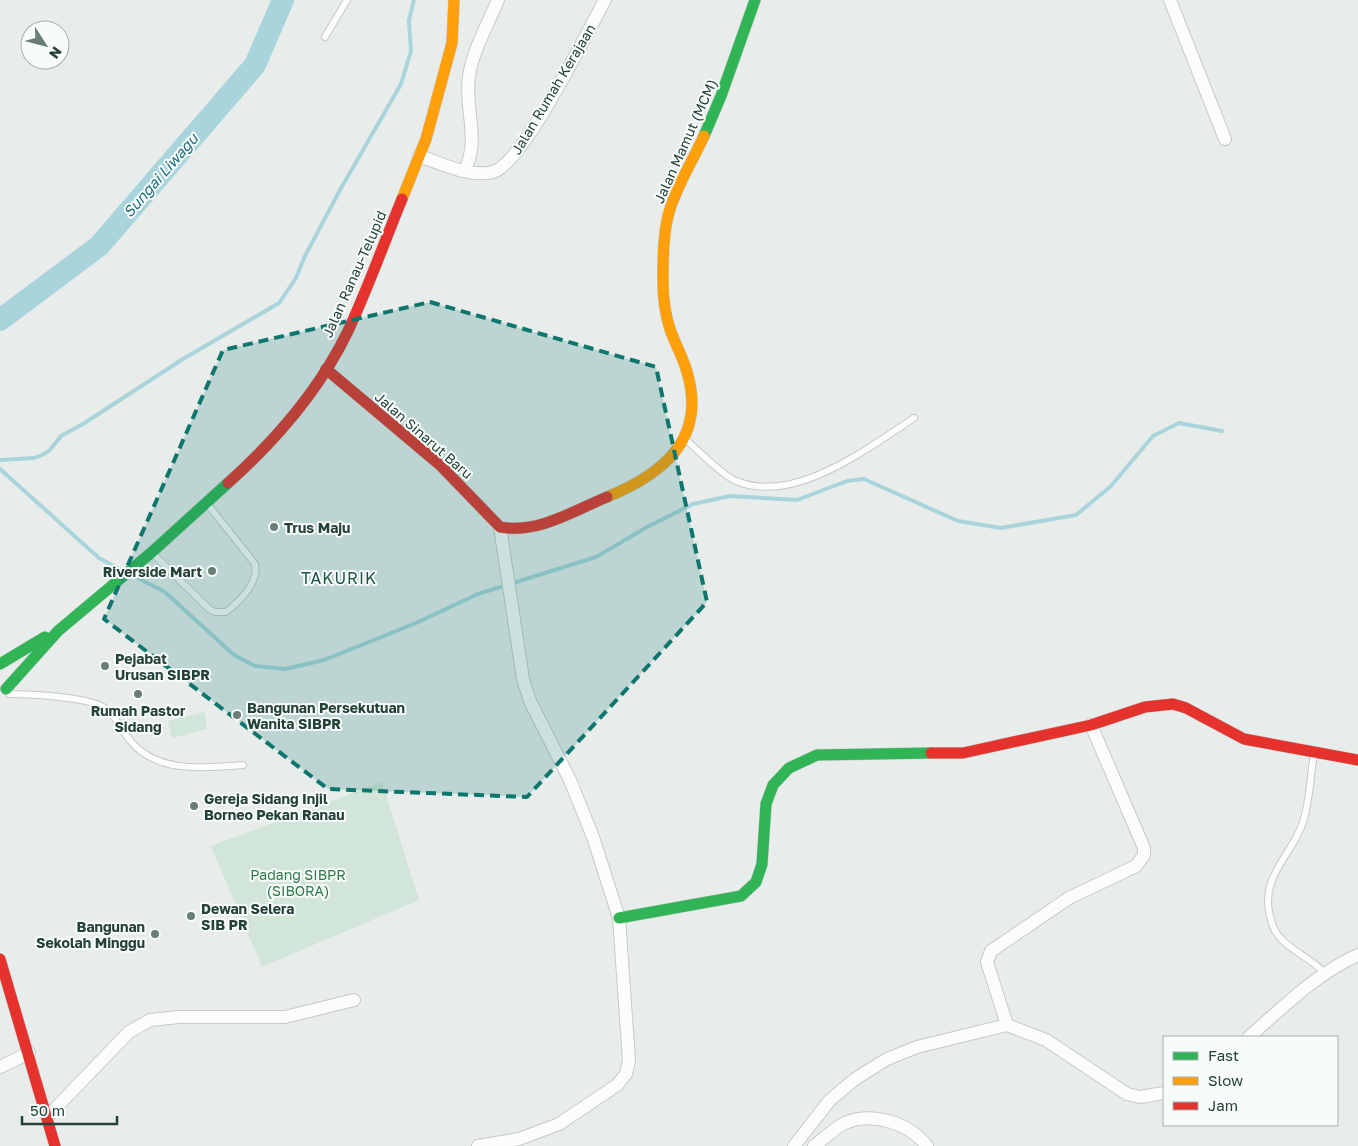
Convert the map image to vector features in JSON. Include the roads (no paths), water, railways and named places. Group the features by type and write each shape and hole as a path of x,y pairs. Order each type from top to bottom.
{"main road":[{"name":"Jalan Ranau-Telupid","path":"4,695 58,631 207,503 249,464 303,405 348,332 426,139 452,44 454,0"},
{"name":"Jalan Mamut (MCM)","path":"500,527 512,530 532,528 637,484 673,460 681,448 691,407 689,378 668,322 662,288 670,212 726,86 755,0"},
{"name":"Jalan Sinarut Baru","path":"326,369 440,465 500,527"},
{"name":"Jalan Ranau-Telupid","path":"0,664 58,631"},
{"path":"0,678 4,695"},
{"path":"619,918 741,896 752,889 762,869 763,808 767,794 788,768 802,760 817,755 963,752 1091,725 1145,708 1173,704 1186,708 1244,739 1358,760"},
{"path":"0,958 48,1116 55,1146"}],"street":[{"path":"464,171 472,154 469,76 498,0"},
{"name":"Jalan Rumah Kerajaan","path":"419,156 464,171 476,173 493,172 505,166 514,156 539,118 605,0"},
{"path":"1170,0 1224,139"},
{"path":"478,1146 519,1139 559,1124 607,1094 626,1074 629,1060 619,918 580,803 530,701 519,661 504,566 500,527"},
{"path":"1007,1025 987,962 991,951 1070,898 1136,866 1144,855 1144,848 1091,725"},
{"path":"1250,1036 1324,973 1358,955"},
{"path":"48,1116 129,1032 150,1020 179,1017 285,1017 354,1000"},
{"path":"794,1146 830,1100 855,1079 887,1059 917,1047 1007,1025 1046,1040 1127,1094 1140,1097 1163,1094"},
{"path":"0,1067 29,1053"},
{"path":"814,1146 843,1124 868,1116 891,1122 911,1131 927,1146"}],"lane":[{"path":"325,37 347,0"},
{"path":"684,439 733,480 763,487 805,481 814,477 853,458 914,418"},
{"path":"147,556 209,609 215,612 226,612 233,606 257,574 254,564 207,503"},
{"path":"4,695 29,694 101,705 116,719 136,747 155,759 170,765 212,767 242,765"},
{"path":"1314,752 1303,821 1295,841 1275,870 1267,901 1272,924 1277,934 1286,943 1313,961 1324,973"}],"waterway":[{"name":"Sungai Liwagu","path":"0,320 99,246 255,65 283,0"},
{"path":"0,460 34,458 42,455 49,451 61,436 83,424 183,359 279,303 296,278 304,258 340,190 401,84 411,51 409,20 414,0"},
{"path":"134,576 165,592 234,655 255,666 285,669 324,660 416,623 478,594 596,557 649,526 693,504 730,496 797,500 847,481 864,479 958,521 1001,528 1076,515 1110,487 1153,436 1179,423 1222,431"},
{"path":"0,469 99,558 121,570"}],"place":[{"name":"Trus Maju","path":"274,527"},
{"name":"Riverside Mart","path":"212,571"},
{"name":"Pejabat Urusan SIBPR","path":"105,666"},
{"name":"Rumah Pastor Sidang","path":"138,694"},
{"name":"Bangunan Persekutuan Wanita SIBPR","path":"237,715"},
{"name":"Gereja Sidang Injil Borneo Pekan Ranau","path":"194,806"},
{"name":"Dewan Selera SIB PR","path":"191,916"},
{"name":"Bangunan Sekolah Minggu","path":"155,934"}],"district":[{"name":"TAKURIK","path":"339,578"}],"park label":[{"name":"Padang SIBPR (SIBORA)","path":"298,882"}]}
